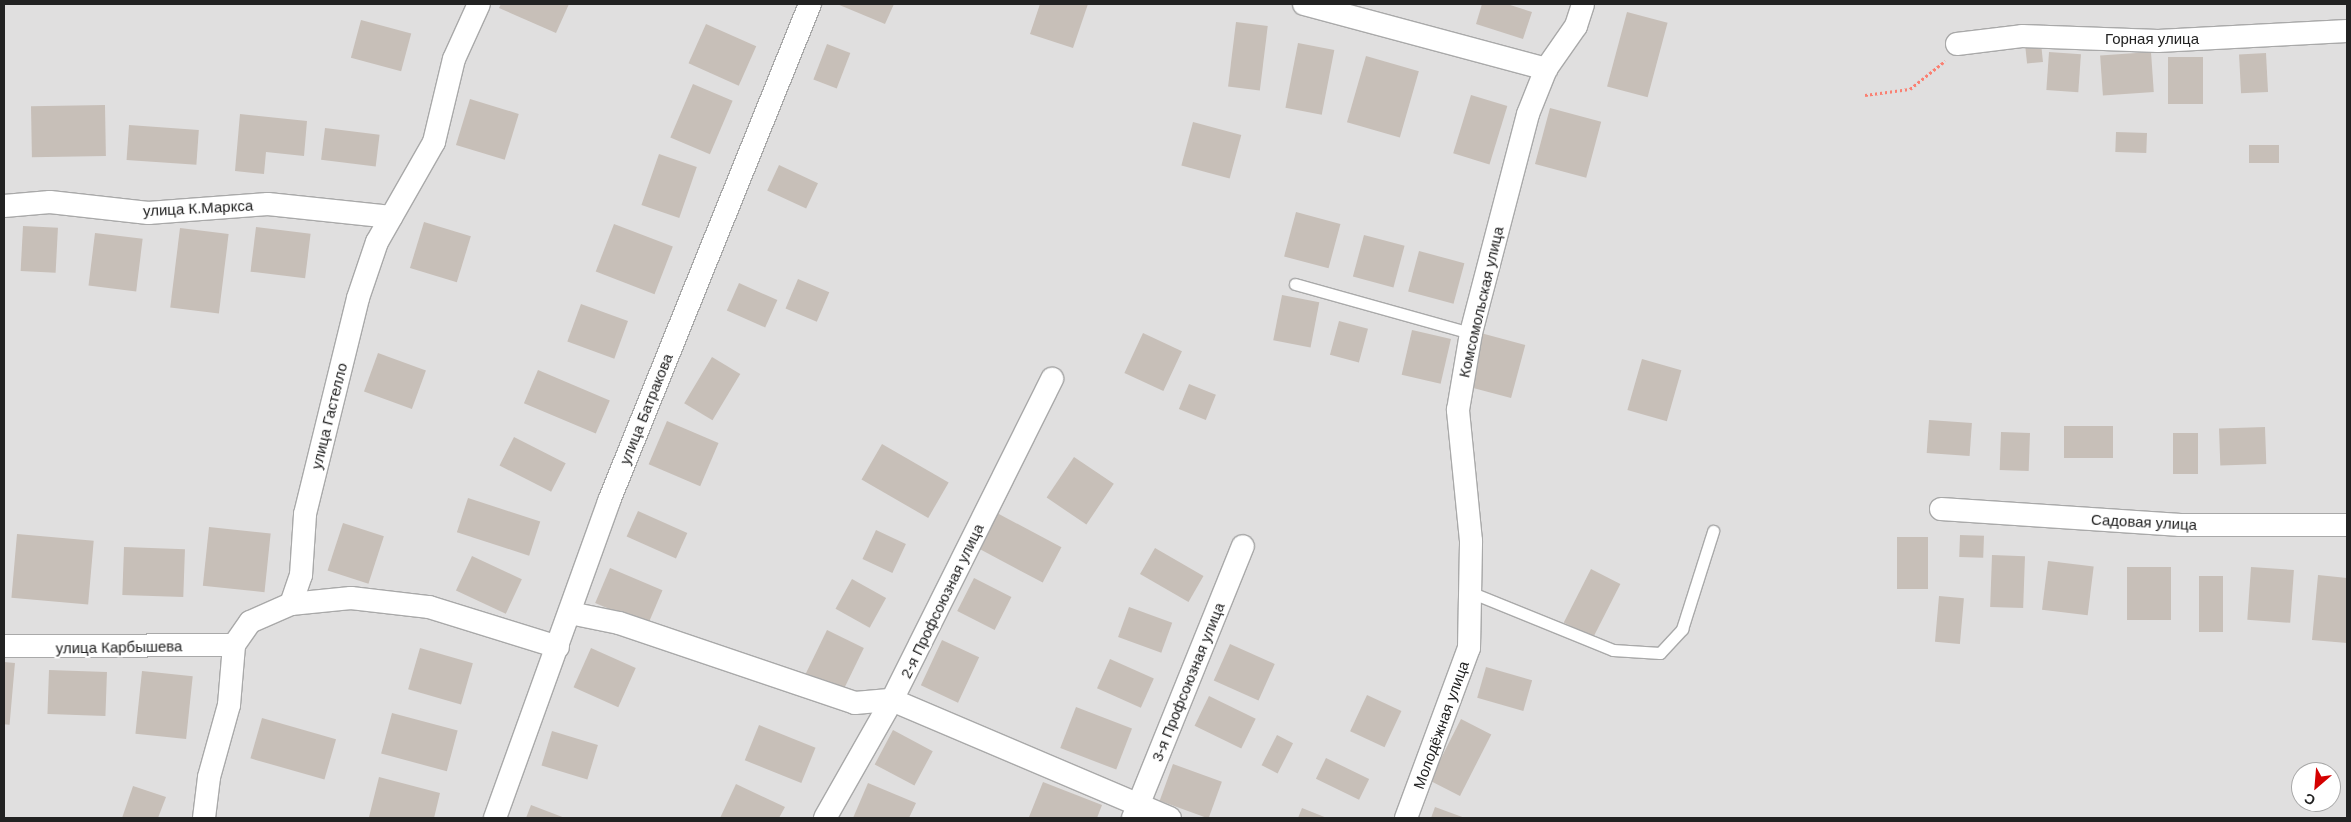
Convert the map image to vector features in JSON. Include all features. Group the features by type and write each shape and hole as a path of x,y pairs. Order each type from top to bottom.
{"street":[{"name":"улица Гастелло","path":"291,604 301,575 305,514 358,298 377,242 434,142 454,59 480,4"},
{"name":"улица Батракова","path":"495,818 609,501 810,4"},
{"path":"1304,4 1546,69"},
{"name":"Комсомольская улица","path":"1471,541 1458,410 1471,333 1528,114 1546,69 1576,26 1583,4"},
{"name":"Горная улица","path":"1957,44 2022,36 2158,41 2347,31"},
{"name":"улица К.Маркса","path":"4,206 50,202 148,213 268,204 391,216"},
{"name":"2-я Профсоюзная улица","path":"825,818 892,700 1052,379"},
{"name":"Садовая улица","path":"1941,509 2180,525 2347,525"},
{"name":"Молодёжная улица","path":"1406,818 1469,648 1471,541"},
{"name":"3-я Профсоюзная улица","path":"1136,812 1243,546"},
{"path":"204,818 209,777 229,705 234,645 250,622 291,604 351,598 429,607 558,647"},
{"path":"570,613 619,623 855,704 892,700 1136,812 1170,818"},
{"name":"улица Карбышева","path":"4,646 234,645"}],"lane":[{"path":"1295,284 1471,333"},
{"path":"1470,592 1613,650 1660,653 1682,628 1713,531"}],"path":[{"path":"1865,95 1910,89 1938,70 1957,44"}],"shaded area":[{"path":"4,4 2347,4 2347,818 4,818"}],"building":[{"path":"501,4 569,4 556,33 499,8"},
{"path":"837,4 894,4 885,24"},
{"path":"1040,4 1088,4 1073,48 1030,34"},
{"path":"1482,4 1507,4 1532,12 1523,39 1476,24"},
{"path":"1627,12 1668,23 1648,97 1607,86"},
{"path":"361,20 411,33 401,71 351,58"},
{"path":"1236,22 1268,26 1260,90 1228,87"},
{"path":"706,24 756,46 739,86 689,63"},
{"path":"1298,43 1334,50 1322,115 1285,108"},
{"path":"2041,43 2043,62 2027,64 2025,45"},
{"path":"827,44 850,53 837,88 813,79"},
{"path":"2049,52 2081,54 2078,92 2046,90"},
{"path":"2151,52 2154,92 2103,95 2100,56"},
{"path":"2266,53 2268,92 2241,93 2239,54"},
{"path":"1366,56 1419,71 1400,137 1347,122"},
{"path":"2168,57 2203,57 2203,104 2168,104"},
{"path":"693,84 733,101 710,154 670,137"},
{"path":"1471,95 1507,106 1490,164 1453,153"},
{"path":"470,99 519,114 505,160 456,145"},
{"path":"105,105 106,156 32,157 31,106"},
{"path":"1550,108 1601,122 1586,178 1535,164"},
{"path":"240,114 307,121 304,156 266,152 264,174 235,171"},
{"path":"1193,122 1241,135 1230,178 1181,165"},
{"path":"129,125 199,130 196,165 127,160"},
{"path":"325,128 380,135 376,166 321,160"},
{"path":"2116,132 2147,133 2146,153 2115,152"},
{"path":"2249,145 2279,145 2279,163 2249,163"},
{"path":"659,154 697,167 679,218 641,205"},
{"path":"779,165 818,183 806,209 767,190"},
{"path":"1296,212 1340,224 1329,268 1284,256"},
{"path":"424,222 471,236 457,282 410,268"},
{"path":"614,224 673,247 655,294 596,272"},
{"path":"23,226 58,228 56,273 21,271"},
{"path":"256,227 311,234 305,278 251,272"},
{"path":"180,228 229,234 219,313 170,307"},
{"path":"95,233 143,239 136,291 89,286"},
{"path":"1364,235 1405,246 1393,287 1353,277"},
{"path":"1419,251 1464,263 1454,304 1408,292"},
{"path":"798,279 829,292 817,322 785,308"},
{"path":"739,283 777,300 765,327 727,310"},
{"path":"1282,295 1319,302 1311,347 1273,340"},
{"path":"581,304 628,321 614,359 567,342"},
{"path":"1339,321 1368,329 1359,363 1330,355"},
{"path":"1412,330 1451,339 1441,384 1402,375"},
{"path":"1477,332 1525,345 1511,398 1463,385"},
{"path":"1143,333 1182,351 1163,391 1124,373"},
{"path":"378,353 426,370 412,409 364,392"},
{"path":"712,357 740,374 712,420 684,403"},
{"path":"1642,359 1681,370 1667,421 1627,410"},
{"path":"538,370 610,400 596,434 524,403"},
{"path":"1189,384 1216,395 1206,420 1179,409"},
{"path":"1929,420 1972,423 1970,456 1927,453"},
{"path":"667,421 719,443 700,486 649,464"},
{"path":"2064,426 2113,426 2113,458 2064,458"},
{"path":"2265,427 2266,464 2220,466 2219,429"},
{"path":"2001,432 2030,433 2029,471 2000,470"},
{"path":"2173,433 2198,433 2198,474 2173,474"},
{"path":"514,437 566,463 551,492 499,466"},
{"path":"882,444 949,483 928,518 862,480"},
{"path":"1074,457 1114,484 1086,524 1047,498"},
{"path":"468,498 540,521 529,556 457,532"},
{"path":"638,511 687,533 676,559 627,537"},
{"path":"997,513 1061,547 1043,583 978,548"},
{"path":"343,523 384,536 368,584 328,571"},
{"path":"209,527 271,533 264,592 203,586"},
{"path":"876,530 906,544 892,573 862,559"},
{"path":"17,534 94,541 88,604 11,598"},
{"path":"1960,535 1984,536 1983,558 1959,557"},
{"path":"1897,537 1928,537 1928,589 1897,589"},
{"path":"124,547 185,549 183,597 122,595"},
{"path":"1155,548 1203,576 1188,602 1140,574"},
{"path":"1992,555 2025,556 2023,608 1990,607"},
{"path":"472,556 522,579 506,614 456,590"},
{"path":"2048,561 2094,567 2088,615 2042,610"},
{"path":"2127,567 2171,567 2171,620 2127,620"},
{"path":"2251,567 2294,570 2290,623 2247,620"},
{"path":"610,568 662,590 648,625 595,603"},
{"path":"1591,569 1620,584 1593,637 1564,622"},
{"path":"2318,575 2347,578 2347,643 2312,640"},
{"path":"2199,576 2223,576 2223,632 2199,632"},
{"path":"974,578 1011,597 995,630 957,611"},
{"path":"852,579 886,598 870,628 836,609"},
{"path":"1939,596 1964,598 1960,644 1935,642"},
{"path":"1129,607 1172,623 1161,653 1118,637"},
{"path":"827,630 864,648 842,693 805,675"},
{"path":"942,640 979,657 958,703 921,685"},
{"path":"1230,644 1275,664 1258,700 1214,681"},
{"path":"420,648 473,663 461,704 408,689"},
{"path":"591,648 636,668 618,707 574,687"},
{"path":"1110,659 1154,679 1141,708 1097,688"},
{"path":"4,662 15,663 10,725 4,724"},
{"path":"1486,667 1532,680 1523,711 1477,698"},
{"path":"49,670 107,672 105,716 47,714"},
{"path":"142,671 193,676 186,739 135,734"},
{"path":"1367,695 1401,711 1385,747 1350,731"},
{"path":"1209,696 1256,719 1241,748 1195,726"},
{"path":"1076,707 1132,729 1116,770 1060,748"},
{"path":"392,713 458,731 447,771 381,754"},
{"path":"262,718 336,739 324,780 250,758"},
{"path":"1461,719 1491,734 1460,796 1430,780"},
{"path":"759,725 816,748 801,783 745,760"},
{"path":"893,730 933,751 914,786 875,764"},
{"path":"552,731 598,745 587,779 541,765"},
{"path":"1277,735 1293,743 1278,773 1262,765"},
{"path":"1326,758 1369,779 1359,800 1316,779"},
{"path":"1173,764 1222,782 1209,818 1160,801"},
{"path":"379,777 440,793 434,818 369,817"},
{"path":"1043,782 1102,805 1097,818 1029,817"},
{"path":"868,783 916,803 909,818 853,818"},
{"path":"736,784 785,807 779,818 720,818"},
{"path":"133,786 166,797 158,818 122,818"},
{"path":"531,805 565,818 526,818"},
{"path":"1435,807 1465,818 1431,818"},
{"path":"1302,808 1327,818 1298,818"}]}
